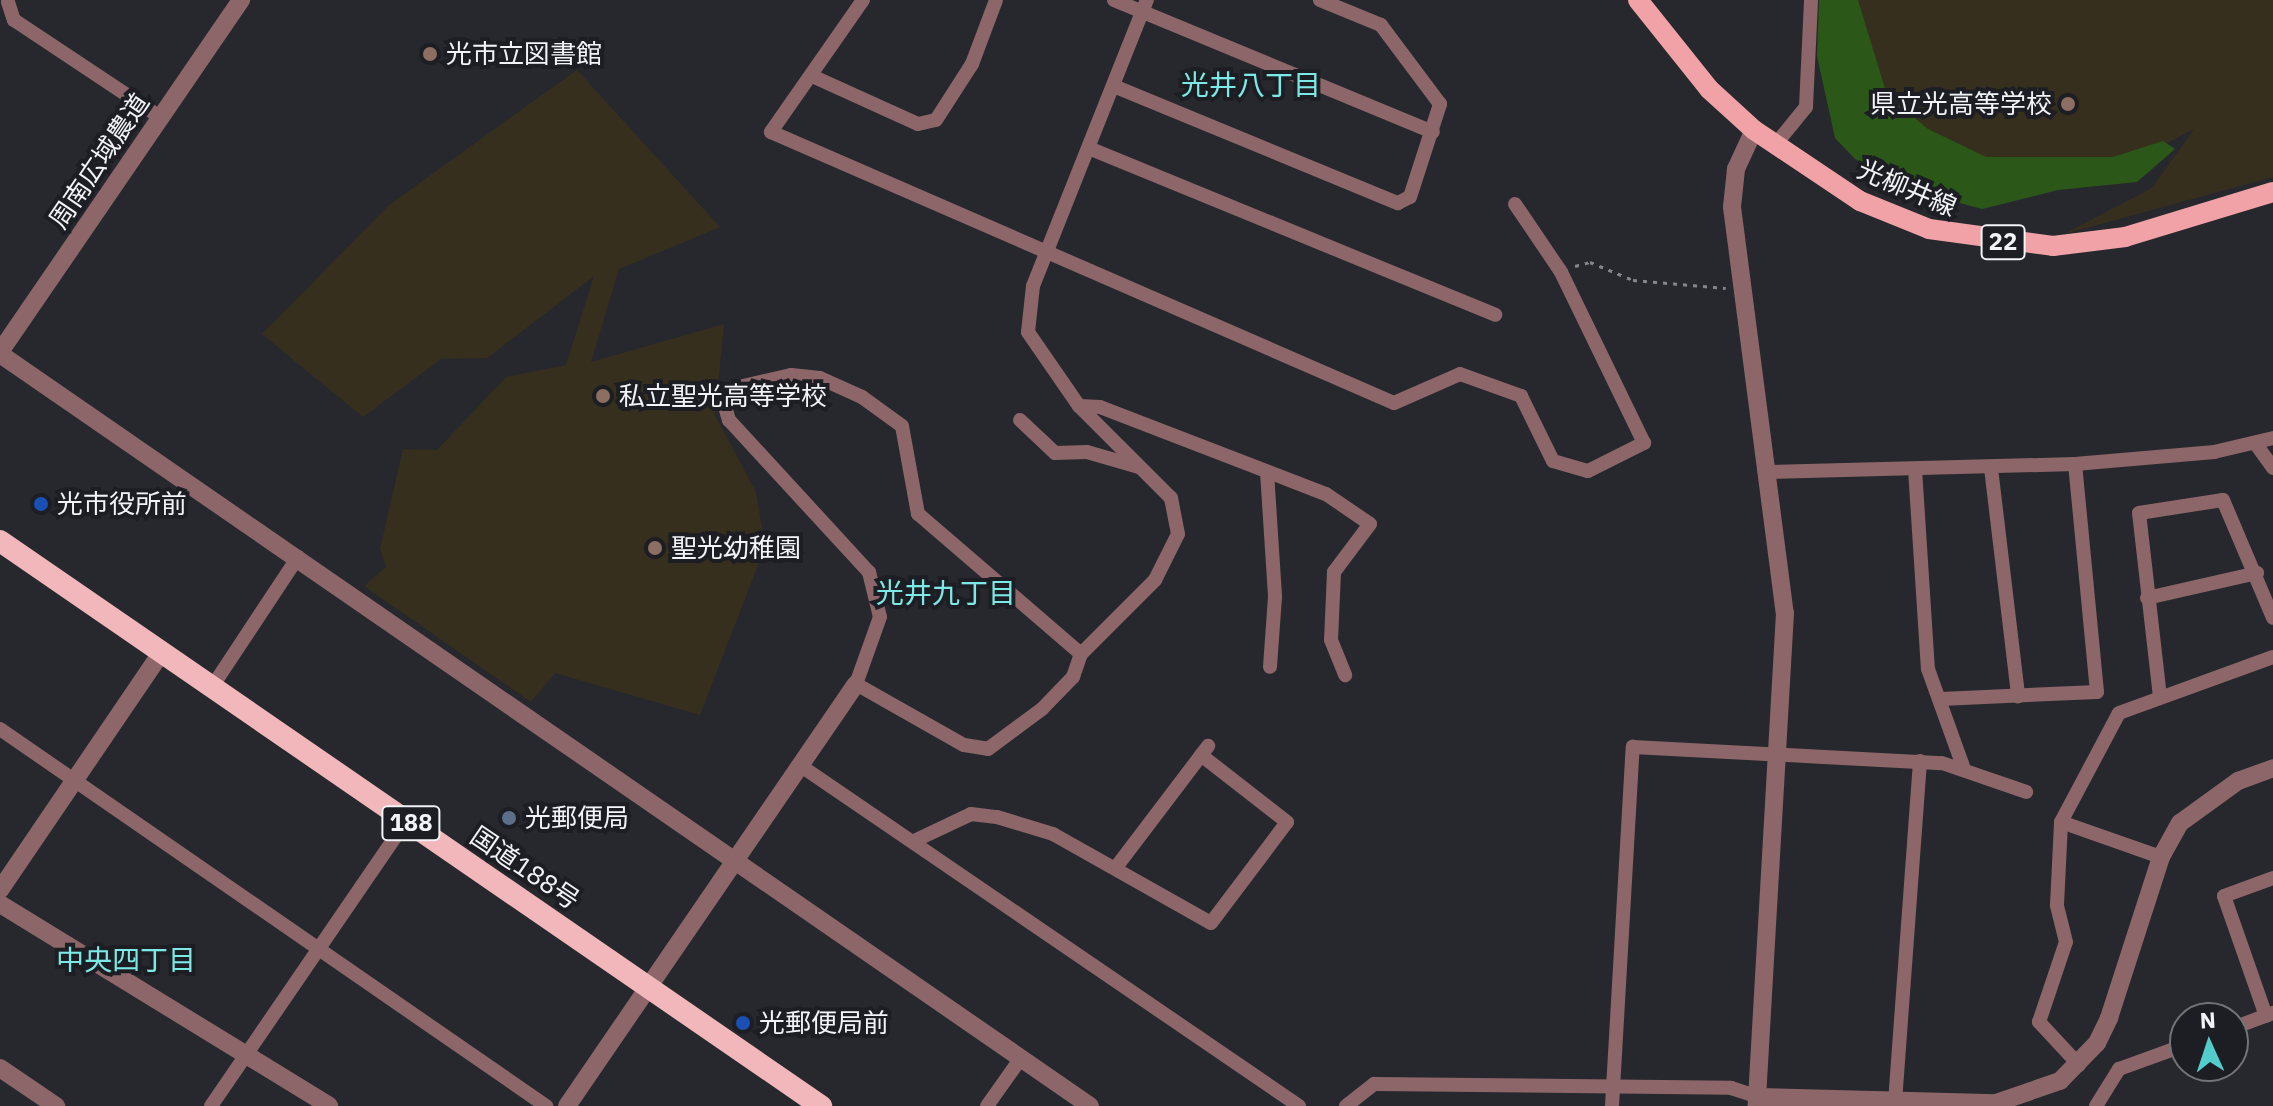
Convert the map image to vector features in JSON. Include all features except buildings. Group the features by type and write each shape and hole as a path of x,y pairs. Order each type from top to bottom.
{"highway":[{"name":"国道188号","path":"0,541 821,1106"}],"main road":[{"name":"光柳井線","path":"1647,3 1709,89 1754,130 1860,201 1929,229 1996,242 2053,246 2125,237 2273,192"}],"street":[{"name":"周南広域農道","path":"0,353 241,0"},
{"path":"863,0 771,132 1394,403 1460,374 1521,396 1553,461 1588,471 1644,443 1561,272 1515,204"},
{"path":"812,76 918,124 936,120 972,64 996,0"},
{"path":"1114,0 1147,7 1433,132"},
{"path":"1116,87 1398,203 1410,197 1440,104 1381,25 1320,0"},
{"path":"1775,145 1806,107 1811,0"},
{"path":"6,2 14,20 160,117"},
{"path":"856,684 964,745 988,749 1063,688 1081,654 1155,580 1178,534 1171,498 1079,406 1028,332 1027,308 1147,7"},
{"path":"1754,130 1736,169 1732,207 1771,472 1785,613 1782,755 1758,1102"},
{"path":"1091,149 1495,315"},
{"path":"0,353 1090,1106"},
{"path":"567,1106 856,684 876,641 880,595 869,572 729,420 724,403 735,388 758,379 820,378 902,426 918,514 1081,654"},
{"path":"1079,406 1100,407 1326,494 1370,524 1334,572 1331,640 1345,675"},
{"path":"1020,420 1055,453 1087,452 1139,467"},
{"path":"1771,472 2075,464 2255,443 2273,438"},
{"path":"2255,443 2273,468"},
{"path":"1941,699 2097,692 2075,464"},
{"path":"1991,468 2018,696"},
{"path":"1915,469 1928,669 1963,766"},
{"path":"1267,472 1275,597 1270,667"},
{"path":"2160,697 2139,513 2223,500 2257,573 2273,618"},
{"path":"212,687 298,557"},
{"path":"2147,598 2257,573"},
{"path":"0,890 77,783 161,653"},
{"path":"2079,1065 2039,1022 2066,942 2057,905 2061,822 2119,713 2273,657"},
{"path":"0,729 546,1106"},
{"path":"1612,1106 1616,1087 1610,1072 1633,747 1920,761 1963,766 2026,792"},
{"path":"914,841 971,814 997,817 1053,834 1117,866 1211,923 1287,822 1204,750 1117,866"},
{"path":"1895,1102 1920,761"},
{"path":"801,766 1299,1106"},
{"path":"1346,1106 1374,1084 1731,1088 1758,1102 1996,1103 2031,1095 2079,1065 2109,1018 2161,857 2180,823 2204,801 2273,768"},
{"path":"211,1106 407,820"},
{"path":"2061,822 2161,857"},
{"path":"2249,1022 2269,1014 2224,896 2273,878"},
{"path":"0,904 329,1106"},
{"path":"2096,1106 2119,1069 2169,1051"},
{"path":"987,1106 1021,1058"},
{"path":"0,1068 56,1106"}],"path":[{"path":"1561,272 1590,262 1633,280 1744,287"}],"shaded area":[{"name":"県立光高等学校","path":"1829,0 2273,0 2273,177 2064,234 2152,188 2194,129 2131,162 2069,179 1917,157"},
{"name":"私立聖光高等学校","path":"577,70 720,227 619,269 591,362 724,324 715,415 756,492 765,547 700,715 555,673 531,702 364,586 386,567 380,549 403,449 437,450 506,377 566,365 594,276 487,358 441,359 363,417 262,334 389,205"}],"green space":[{"path":"1819,0 1858,0 1887,95 1928,129 1986,157 2113,157 2163,141 2175,149 2137,182 2058,190 1982,209 1920,192 1855,159 1835,138 1817,56"}],"place":[{"name":"光市立図書館","path":"430,54"},
{"name":"県立光高等学校","path":"2068,104"},
{"name":"私立聖光高等学校","path":"603,396"},
{"name":"光市役所前","path":"41,504"},
{"name":"聖光幼稚園","path":"655,548"},
{"name":"光郵便局","path":"509,818"},
{"name":"光郵便局前","path":"743,1023"}],"district":[{"name":"光井八丁目","path":"1251,85"},
{"name":"光井九丁目","path":"946,593"},
{"name":"中央四丁目","path":"126,960"}]}
